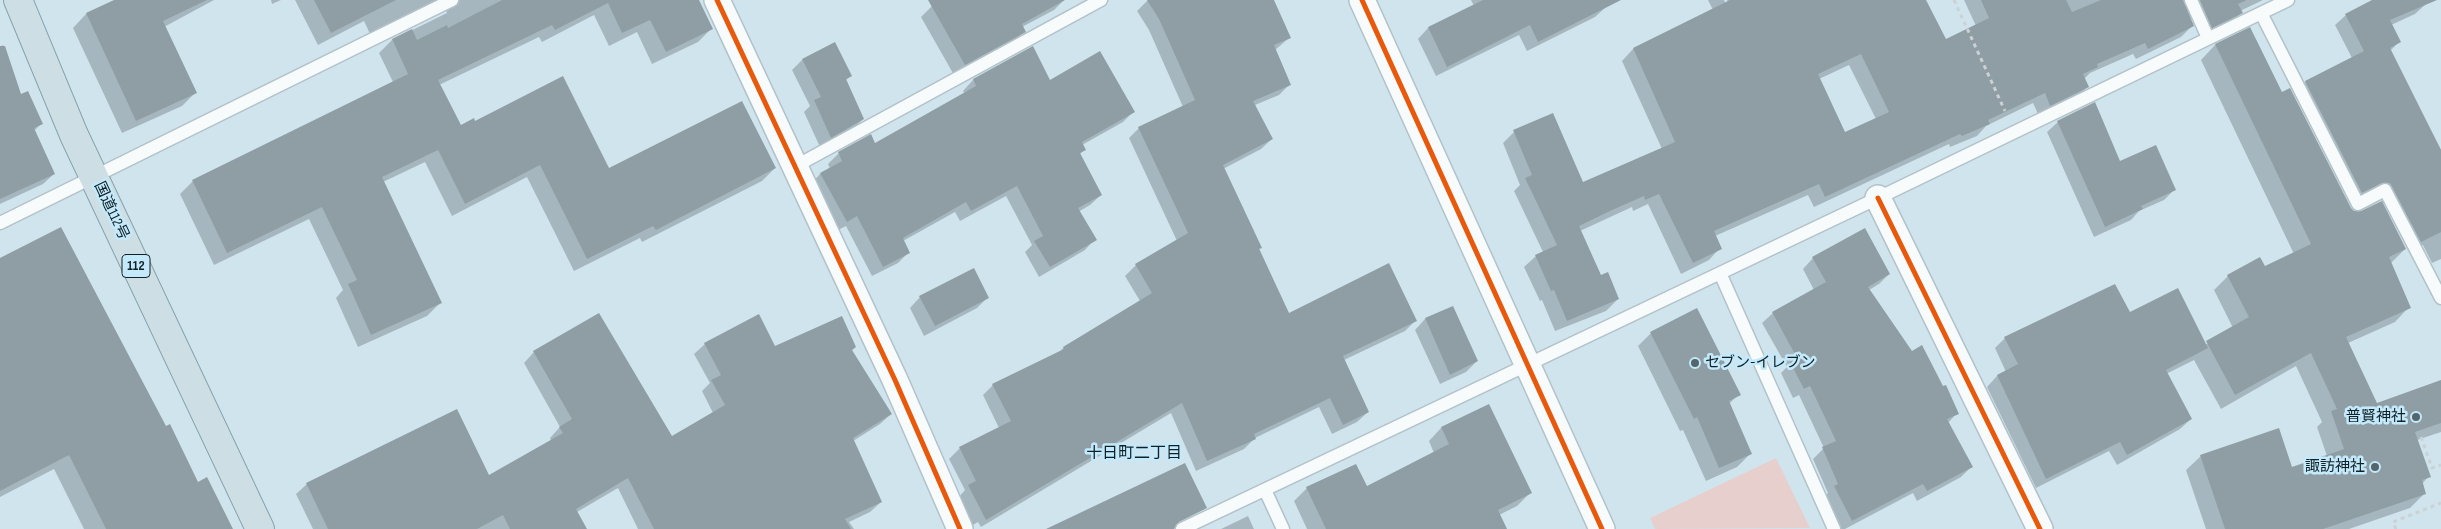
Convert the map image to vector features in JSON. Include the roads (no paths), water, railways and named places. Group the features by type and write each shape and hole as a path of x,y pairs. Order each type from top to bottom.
{"highway":[{"name":"国道112号","path":"18,0 74,135 260,529"}],"street":[{"path":"717,0 895,380 960,529"},
{"path":"1362,0 1602,529"},
{"path":"1878,198 2040,529"}],"lane":[{"path":"0,223 452,0"},
{"path":"794,166 1101,0"},
{"path":"2191,0 2208,38"},
{"path":"1182,529 1720,274 2288,0"},
{"path":"2261,13 2358,204 2385,190 2441,298"},
{"path":"1720,274 1834,529"},
{"path":"1265,490 1283,529"}],"place":[{"name":"セブン-イレブン","path":"1695,363"},
{"name":"普賢神社","path":"2416,417"},
{"name":"諏訪神社","path":"2375,467"}],"district":[{"name":"十日町二丁目","path":"1134,454"}]}
